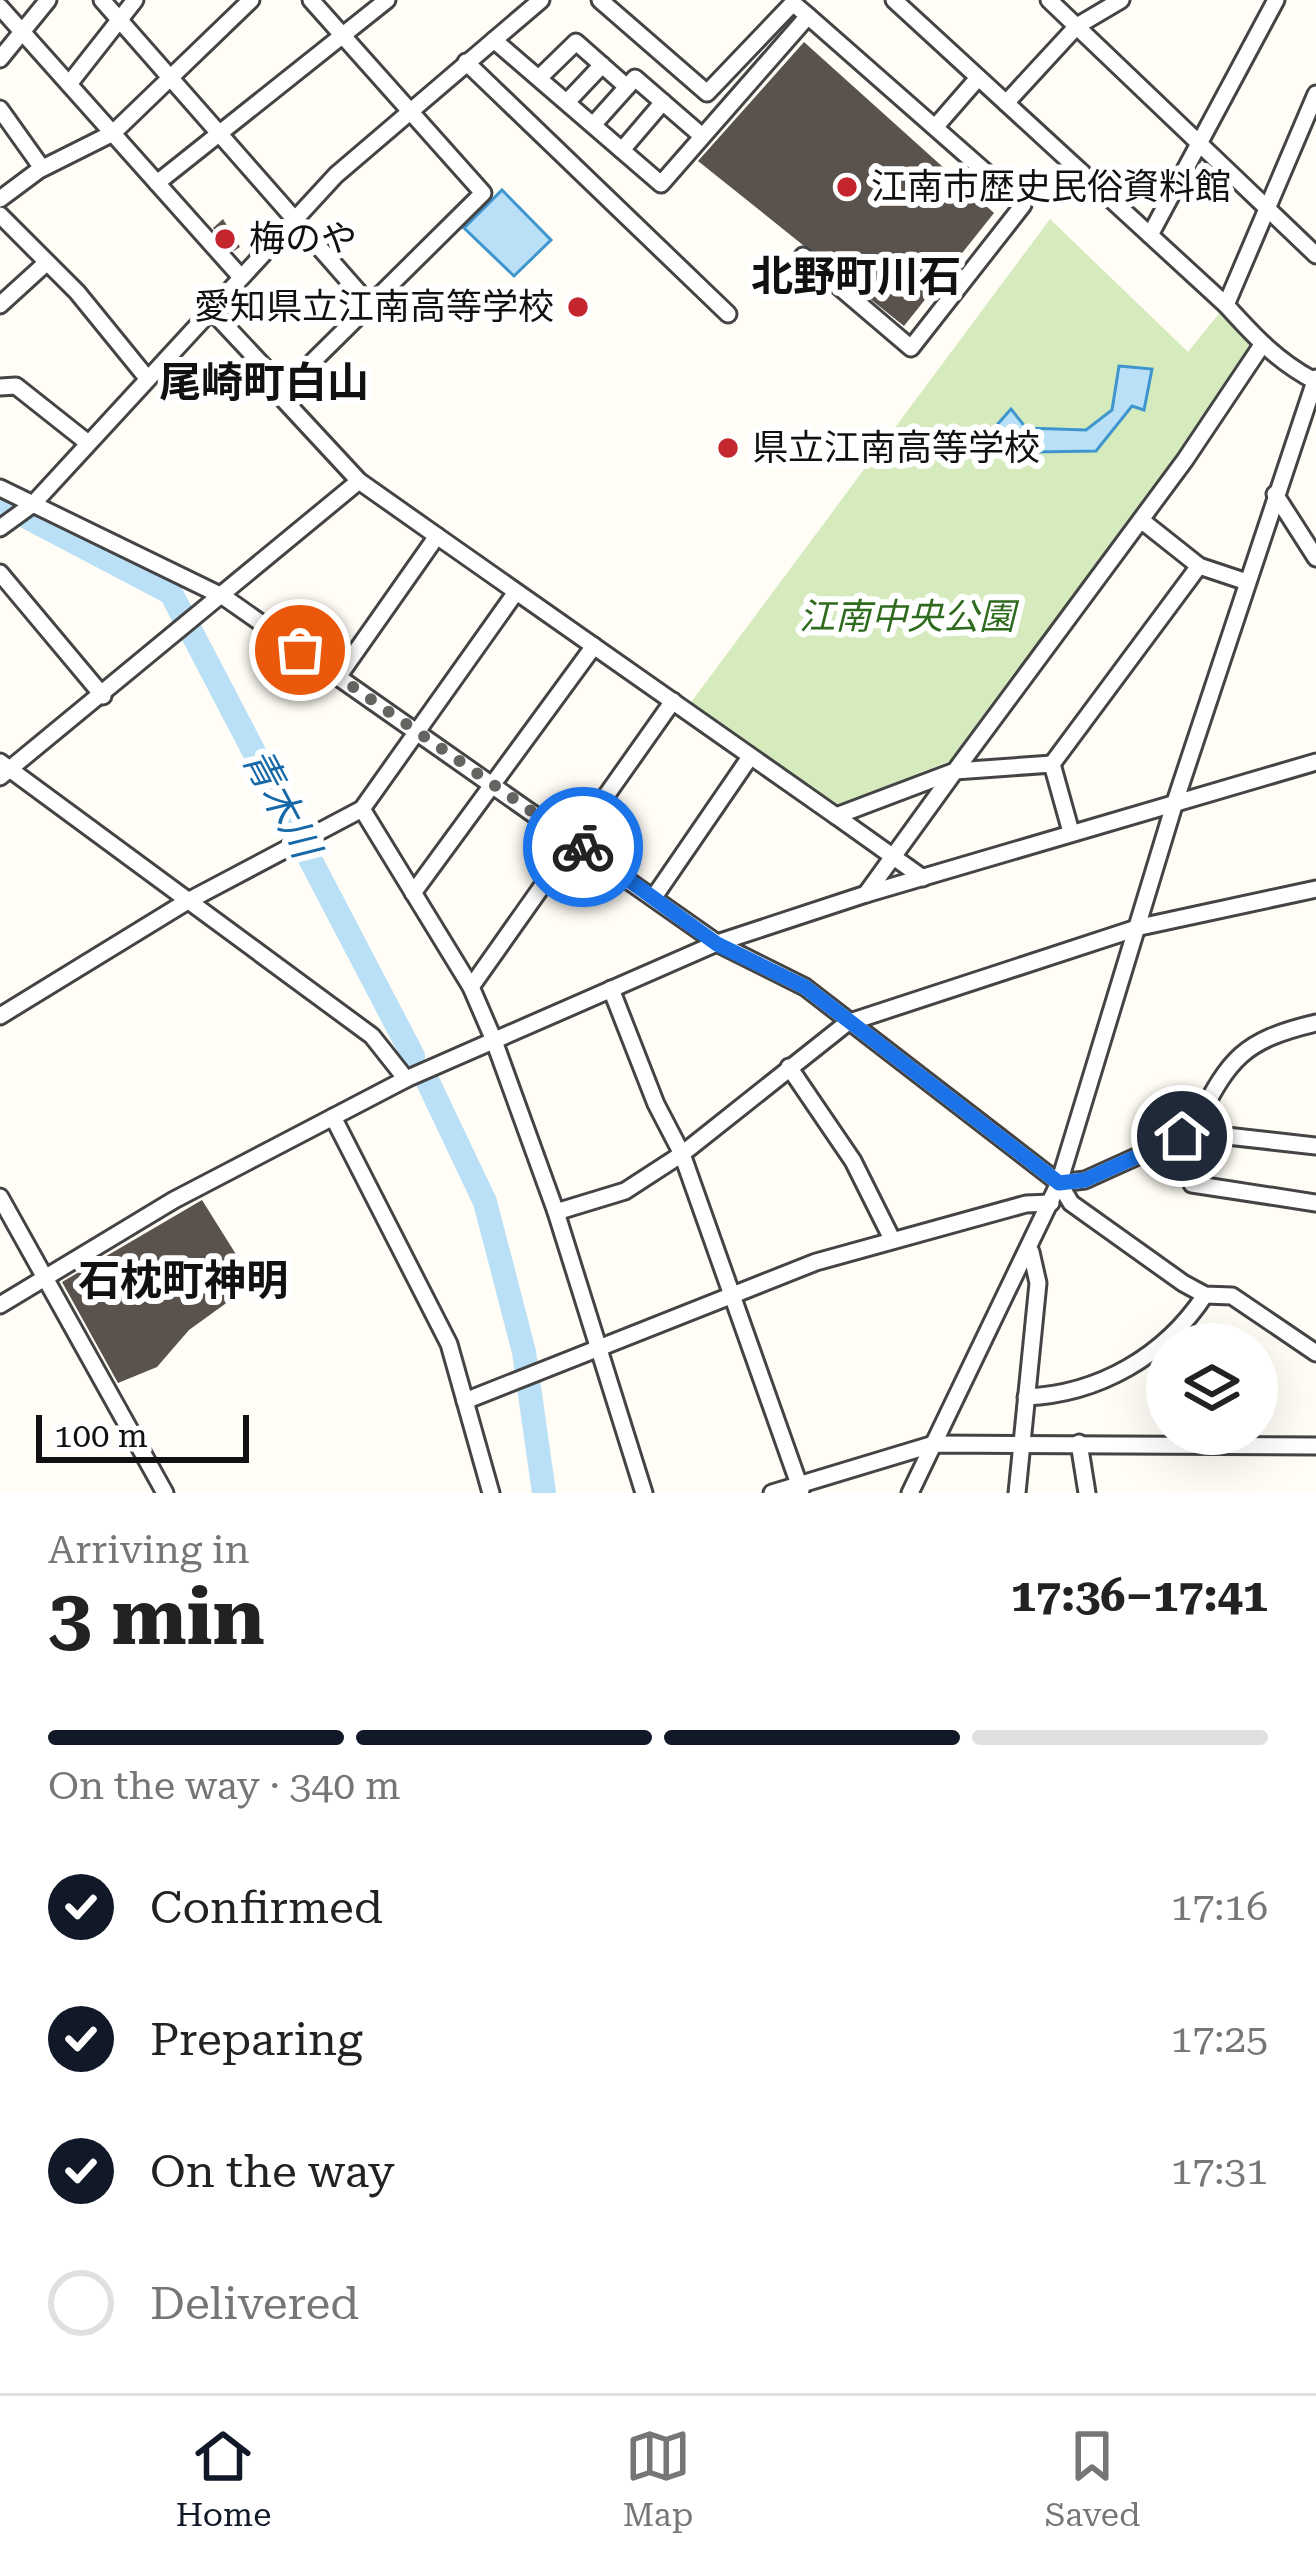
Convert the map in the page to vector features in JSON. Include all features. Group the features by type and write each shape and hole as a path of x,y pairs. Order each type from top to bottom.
{"street":[{"path":"0,59 25,35 48,0"},
{"path":"102,0 369,304"},
{"path":"69,84 135,0"},
{"path":"0,199 42,168 113,134 251,0"},
{"path":"311,0 483,193 285,389 283,399 359,481 923,878"},
{"path":"157,183 387,0"},
{"path":"0,528 26,510 296,216 409,109 541,0"},
{"path":"600,0 707,93 793,3 1023,205 911,348 803,256"},
{"path":"894,0 1226,305 1262,345 1286,366 1316,379 1174,802 1059,1183 1031,1251 910,1493"},
{"path":"910,15 923,0"},
{"path":"1049,0 1316,255"},
{"path":"1006,103 1077,26 1121,0"},
{"path":"1150,235 1276,0"},
{"path":"0,8 240,276"},
{"path":"494,40 661,184 808,16"},
{"path":"539,78 575,43 627,87"},
{"path":"740,58 757,74"},
{"path":"466,62 728,314"},
{"path":"567,102 602,65"},
{"path":"937,125 978,78"},
{"path":"593,125 635,79 702,136"},
{"path":"1226,305 1316,94"},
{"path":"622,150 663,102"},
{"path":"0,109 42,168"},
{"path":"0,215 77,292 147,378"},
{"path":"0,305 45,264"},
{"path":"210,309 285,389"},
{"path":"866,894 1141,520 1262,345"},
{"path":"0,387 16,386 88,443"},
{"path":"359,481 103,697 3,769 372,1036 406,1079"},
{"path":"0,488 26,510 224,597 717,944 805,987 1059,1183 1071,1203 1204,1295 1232,1296 1316,1353"},
{"path":"1275,494 1311,533 1316,558"},
{"path":"1141,520 1199,566 1247,582"},
{"path":"338,677 436,536"},
{"path":"836,816 955,770 1052,764 1199,566"},
{"path":"0,573 103,697"},
{"path":"0,1016 186,902 362,809 516,592"},
{"path":"413,893 594,646"},
{"path":"471,987 673,700"},
{"path":"654,897 750,757"},
{"path":"0,1305 174,1200 406,1079 717,944 866,894 1316,762"},
{"path":"1052,764 1071,832"},
{"path":"362,809 471,987 493,1038 556,1212 644,1493"},
{"path":"556,1212 625,1191 682,1154 847,1022 1140,927 1316,890"},
{"path":"611,989 656,1104 682,1154 801,1489"},
{"path":"1316,1023 1279,1033 1232,1057 1186,1134 1192,1184 1316,1202"},
{"path":"789,1067 854,1161 892,1239"},
{"path":"333,1117 448,1343 491,1493"},
{"path":"1059,1183 1085,1180 1186,1134 1316,1146"},
{"path":"0,1197 165,1493"},
{"path":"465,1401 733,1295 892,1239 1026,1204 1051,1203"},
{"path":"1017,1493 1038,1283 1031,1251"},
{"path":"1026,1397 1051,1396 1099,1382 1146,1358 1181,1331 1204,1295"},
{"path":"772,1493 801,1489 934,1444 1316,1446"},
{"path":"1079,1444 1087,1493"}],"green space":[{"name":"江南中央公園","path":"1050,219 1188,352 1226,305 1262,345 957,758 839,805 825,802 689,705"}],"water":[{"path":"502,190 551,240 514,276 464,228"},
{"path":"1119,366 1152,369 1144,410 1132,406 1096,451 1034,452 996,426 1011,409 1026,428 1086,430 1112,410"}],"building":[{"name":"江南市歴史民俗資料館","path":"804,42 994,213 904,326 698,161"},
{"path":"223,219 240,247 234,251 213,228"},
{"path":"202,1200 254,1283 189,1330 157,1367 118,1383 62,1282"}],"waterway":[{"name":"青木川","path":"0,503 171,593 413,1056"},
{"name":"青木川","path":"428,1082 485,1202 524,1352 544,1493"}],"way so far":[{"path":"300,650 583,847"}],"place":[{"name":"江南市歴史民俗資料館","path":"847,187"},
{"name":"梅のや","path":"225,239"},
{"name":"愛知県立江南高等学校","path":"578,307"},
{"name":"県立江南高等学校","path":"728,448"}],"district":[{"name":"北野町川石","path":"856,276"},
{"name":"尾崎町白山","path":"264,382"},
{"name":"石枕町神明","path":"183,1280"}],"route":[{"path":"583,847 717,944 805,987 1059,1183 1085,1180 1182,1136"}]}
